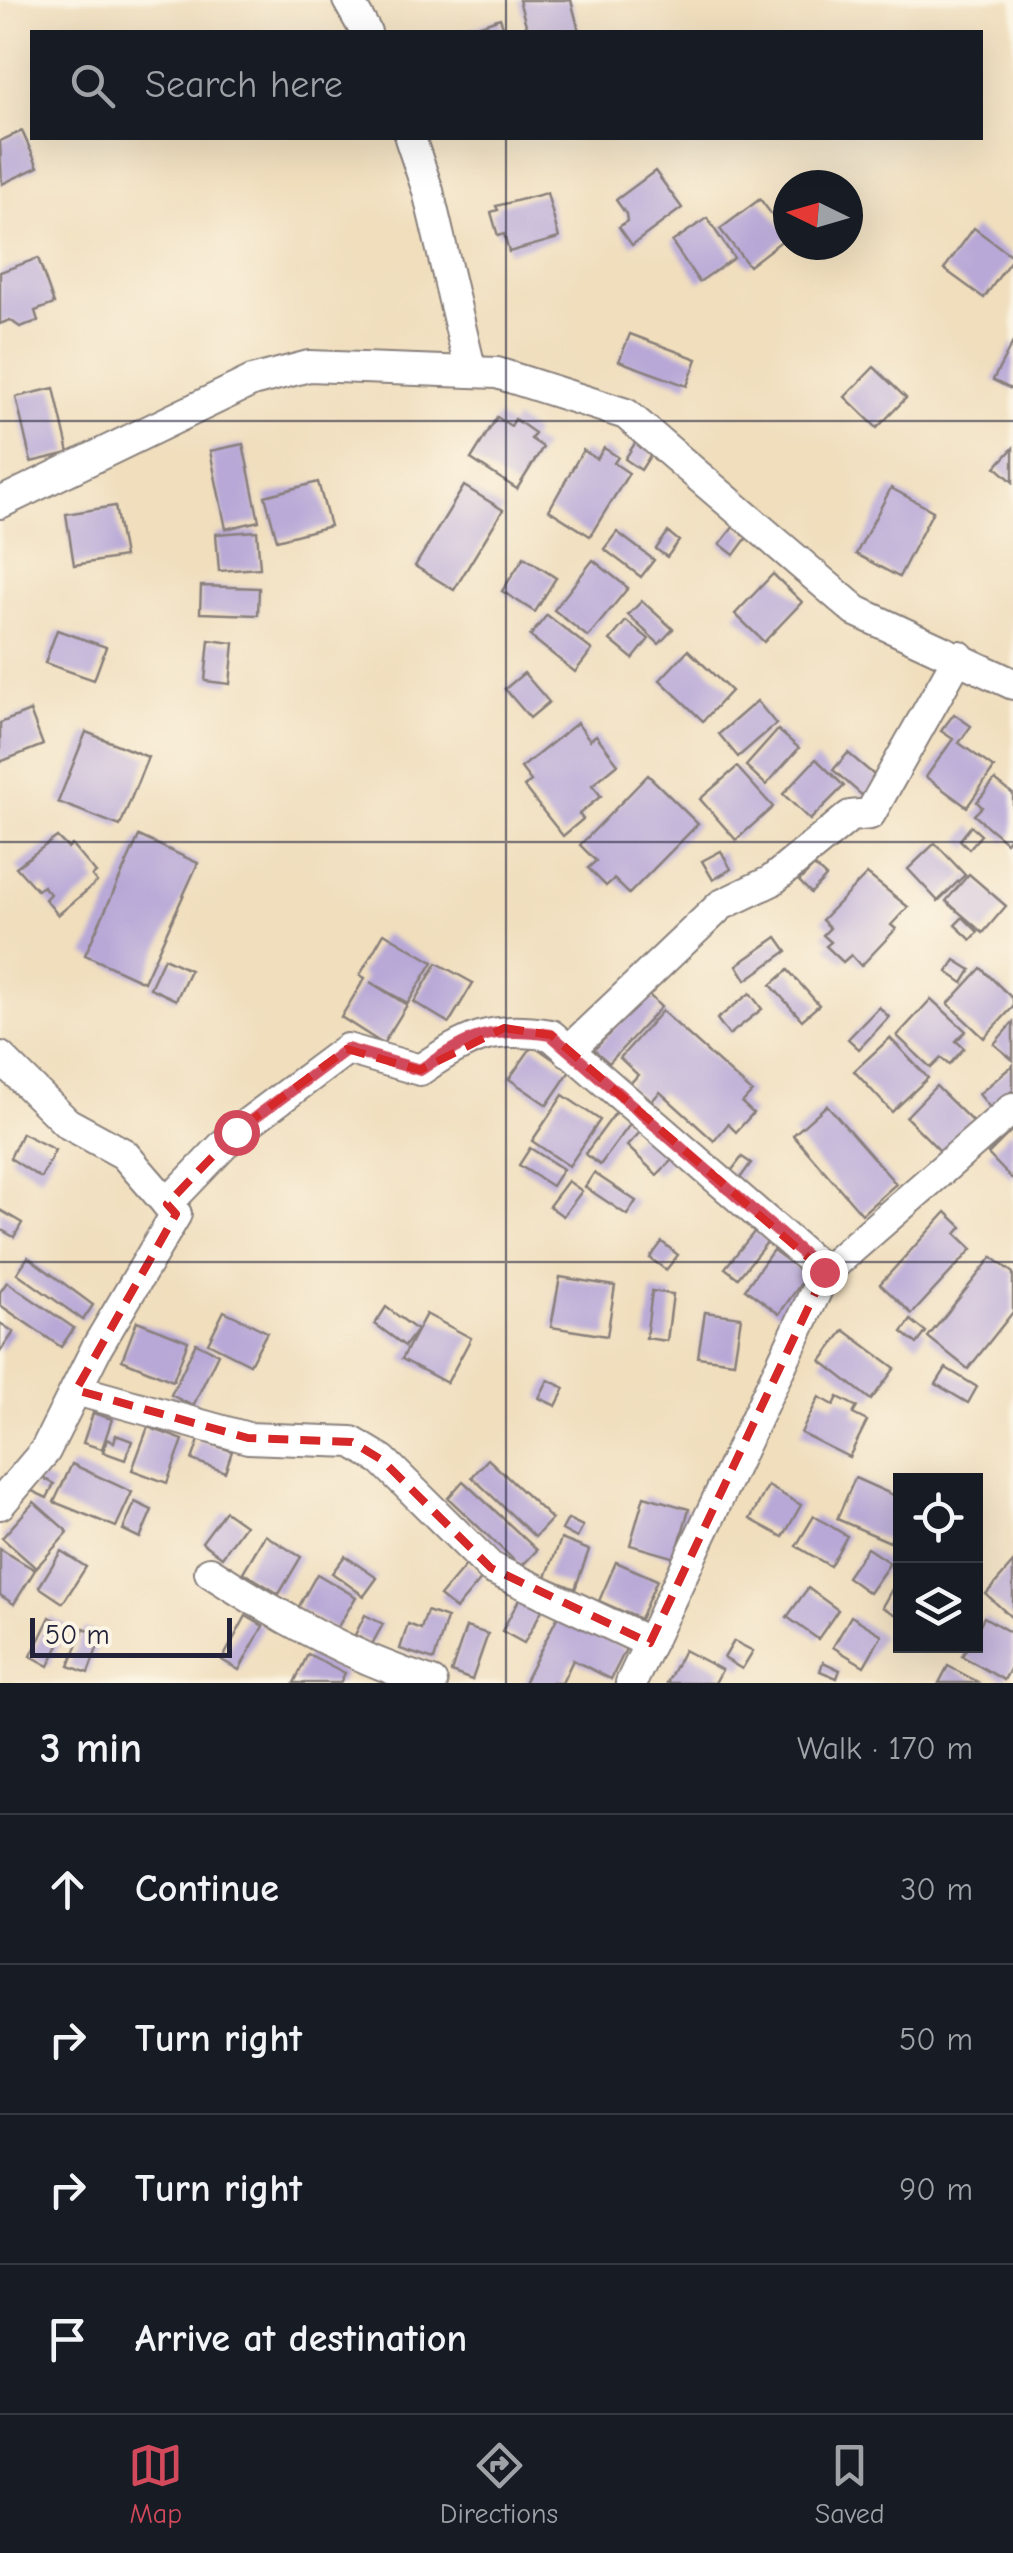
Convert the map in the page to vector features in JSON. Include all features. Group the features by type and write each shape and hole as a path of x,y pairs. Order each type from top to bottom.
{"street":[{"path":"348,0 365,30"},
{"path":"411,140 428,191 471,372"},
{"path":"0,503 252,381 308,366 497,374 626,414 856,611 960,656 1013,684"},
{"path":"568,1051 720,905 771,881 850,816 870,814 960,656"},
{"path":"168,1204 236,1132 347,1049 420,1070 449,1050 504,1028 551,1035 824,1272"},
{"path":"0,1056 67,1123 124,1154 176,1214 76,1390 46,1451 0,1504"},
{"path":"631,1683 824,1272 1013,1108"},
{"path":"76,1390 248,1438 352,1442 382,1460 491,1568 650,1643"},
{"path":"210,1572 281,1618 342,1648 432,1683"}],"highlighted area":[{"path":"504,1028 551,1035 825,1272 650,1643 491,1568 382,1460 352,1442 248,1438 76,1390 176,1214 167,1204 236,1132 347,1049 420,1070"}],"building":[{"path":"519,0 571,0 579,30 527,30"},
{"path":"500,18 504,30 467,30"},
{"path":"22,131 38,167 2,184 0,141"},
{"path":"655,171 682,208 632,245 619,227 627,221 616,200"},
{"path":"547,193 559,238 509,252 504,234 498,236 491,212 498,210 496,206"},
{"path":"760,199 773,216 773,248 749,266 720,229"},
{"path":"707,218 734,258 699,282 672,242"},
{"path":"974,228 1013,257 984,298 944,269"},
{"path":"38,258 54,304 35,311 38,321 20,327 10,320 0,324 0,272"},
{"path":"630,334 697,359 687,386 619,361"},
{"path":"1013,342 1013,390 993,380"},
{"path":"874,367 906,398 877,428 845,397"},
{"path":"54,388 69,453 31,462 16,397"},
{"path":"497,417 511,426 515,419 535,433 531,439 543,447 517,489 471,459"},
{"path":"637,440 653,451 641,470 625,459"},
{"path":"243,444 259,521 226,529 210,451"},
{"path":"604,448 618,457 614,463 629,473 590,536 549,510 583,450 597,459"},
{"path":"1013,448 1013,482 996,467"},
{"path":"318,482 330,526 277,540 265,496"},
{"path":"464,486 503,510 454,590 415,566"},
{"path":"891,488 933,511 899,577 856,554"},
{"path":"115,506 124,557 74,565 66,514"},
{"path":"734,526 748,536 734,555 720,544"},
{"path":"257,531 260,568 219,571 216,534"},
{"path":"617,532 654,560 641,577 604,549"},
{"path":"668,532 679,541 667,557 656,549"},
{"path":"524,557 556,578 535,612 502,591"},
{"path":"593,560 628,588 588,637 554,610"},
{"path":"773,574 802,602 764,642 735,614"},
{"path":"201,586 259,588 258,615 200,613"},
{"path":"642,601 673,629 659,644 628,615"},
{"path":"547,615 592,650 575,672 530,636"},
{"path":"626,621 649,639 633,659 610,640"},
{"path":"57,630 106,647 94,680 45,663"},
{"path":"209,640 234,643 230,684 205,681"},
{"path":"688,650 731,691 703,721 660,680"},
{"path":"524,673 549,702 530,718 505,689"},
{"path":"757,701 776,724 738,757 719,734"},
{"path":"30,711 43,745 0,762 0,723"},
{"path":"954,714 971,726 959,743 994,768 967,807 926,777 953,739 941,731"},
{"path":"577,723 590,740 596,735 618,764 592,785 601,796 579,814 583,819 563,836 524,787 531,781 521,768"},
{"path":"778,730 799,748 766,785 746,766"},
{"path":"86,732 148,757 120,826 58,802"},
{"path":"848,753 880,780 865,798 833,770"},
{"path":"816,759 844,786 810,820 783,794"},
{"path":"737,767 773,807 736,840 700,799"},
{"path":"648,775 698,824 629,894 614,879 606,886 588,868 596,861 580,845"},
{"path":"995,780 1013,794 1013,833 1006,842 974,815 982,807 977,802"},
{"path":"971,826 981,835 969,849 960,840"},
{"path":"139,836 198,863 144,982 85,955"},
{"path":"57,837 68,848 72,845 96,873 92,876 97,882 58,915 45,899 50,894 43,886 37,890 16,867"},
{"path":"935,843 965,875 938,901 908,869"},
{"path":"721,851 731,869 713,880 702,861"},
{"path":"814,866 826,877 811,893 799,881"},
{"path":"867,874 908,907 891,925 896,929 861,966 851,955 843,962 826,946 831,942 823,935 830,928 822,920"},
{"path":"969,874 1006,906 983,933 946,901"},
{"path":"963,917 978,932 971,940 955,925"},
{"path":"384,933 433,962 408,1003 370,982 407,1005 383,1044 341,1017 365,978 360,975"},
{"path":"777,937 787,951 746,980 737,965"},
{"path":"164,958 190,970 176,1000 150,988"},
{"path":"955,960 971,970 963,983 947,972"},
{"path":"437,963 473,983 449,1023 414,1002"},
{"path":"981,968 1013,999 1013,1007 984,1038 948,1004"},
{"path":"788,970 819,1005 802,1020 771,985"},
{"path":"647,993 661,1007 609,1063 594,1050"},
{"path":"750,993 762,1009 729,1035 717,1019"},
{"path":"931,999 966,1031 956,1041 964,1048 949,1065 941,1058 931,1068 897,1036"},
{"path":"879,1007 889,1017 859,1049 848,1039"},
{"path":"662,1011 752,1092 742,1103 753,1113 736,1132 728,1124 714,1141 660,1092 649,1104 628,1086 638,1075 620,1058"},
{"path":"1013,1022 1013,1060 994,1044"},
{"path":"890,1038 928,1078 892,1112 854,1071"},
{"path":"533,1045 570,1071 547,1105 509,1079"},
{"path":"1013,1065 1013,1090 991,1109 979,1094"},
{"path":"936,1086 974,1123 944,1155 906,1117"},
{"path":"563,1095 600,1120 569,1166 532,1141"},
{"path":"827,1105 896,1184 862,1214 793,1135"},
{"path":"616,1112 631,1123 600,1165 585,1154"},
{"path":"644,1128 674,1158 657,1175 627,1146"},
{"path":"1013,1129 1013,1180 988,1154"},
{"path":"22,1133 55,1150 41,1178 10,1158"},
{"path":"530,1148 563,1169 552,1186 519,1165"},
{"path":"742,1157 751,1163 738,1181 729,1174"},
{"path":"594,1173 636,1201 627,1215 585,1187"},
{"path":"568,1181 582,1191 563,1216 549,1206"},
{"path":"0,1210 22,1223 14,1237 0,1229"},
{"path":"946,1212 962,1227 956,1234 972,1249 912,1314 880,1284"},
{"path":"755,1231 768,1241 738,1278 725,1268"},
{"path":"662,1242 678,1255 666,1270 650,1258"},
{"path":"773,1250 807,1275 779,1314 745,1289"},
{"path":"28,1257 93,1305 83,1320 17,1273"},
{"path":"992,1257 1013,1273 1013,1312 968,1369 928,1337"},
{"path":"560,1277 615,1286 607,1336 551,1327"},
{"path":"7,1282 74,1328 61,1347 0,1305 0,1292"},
{"path":"652,1291 673,1294 667,1341 646,1338"},
{"path":"386,1307 417,1330 405,1346 375,1324"},
{"path":"224,1311 267,1332 250,1364 208,1343"},
{"path":"705,1312 741,1317 734,1362 698,1357"},
{"path":"426,1314 471,1338 447,1383 402,1359"},
{"path":"911,1320 926,1332 917,1344 902,1332"},
{"path":"137,1321 188,1341 173,1381 122,1360"},
{"path":"0,1323 14,1332 0,1352"},
{"path":"844,1330 895,1368 871,1400 821,1361"},
{"path":"196,1343 218,1354 193,1406 171,1395"},
{"path":"946,1368 977,1387 968,1403 936,1384"},
{"path":"548,1380 565,1388 556,1406 539,1398"},
{"path":"819,1397 834,1405 838,1397 857,1407 853,1414 867,1421 849,1457 801,1433"},
{"path":"93,1413 112,1419 102,1449 83,1443"},
{"path":"148,1427 183,1440 167,1483 132,1470"},
{"path":"116,1435 132,1441 125,1460 103,1452 107,1439 114,1442"},
{"path":"199,1440 232,1451 225,1472 192,1460"},
{"path":"488,1459 552,1519 535,1537 472,1477"},
{"path":"72,1464 132,1492 116,1527 54,1502"},
{"path":"40,1476 54,1484 47,1498 32,1491"},
{"path":"855,1478 893,1495 890,1542 837,1519"},
{"path":"463,1481 537,1550 521,1567 448,1498"},
{"path":"768,1486 801,1505 783,1537 750,1519"},
{"path":"644,1496 689,1509 675,1558 630,1545"},
{"path":"34,1502 68,1532 36,1568 2,1538"},
{"path":"135,1502 152,1510 140,1538 123,1530"},
{"path":"225,1511 245,1525 222,1557 202,1542"},
{"path":"814,1516 847,1536 830,1566 796,1546"},
{"path":"568,1519 583,1526 577,1538 562,1530"},
{"path":"265,1535 301,1557 279,1594 243,1572"},
{"path":"561,1539 589,1550 575,1589 546,1577"},
{"path":"867,1548 890,1563 869,1593 847,1577"},
{"path":"0,1549 35,1570 14,1604 0,1595"},
{"path":"61,1551 86,1567 63,1603 39,1587"},
{"path":"345,1556 377,1578 364,1596 332,1573"},
{"path":"616,1562 657,1580 640,1619 599,1601"},
{"path":"1013,1563 1013,1619 986,1594"},
{"path":"467,1564 483,1577 456,1609 440,1596"},
{"path":"317,1574 356,1597 336,1630 298,1608"},
{"path":"893,1587 893,1613 882,1607"},
{"path":"808,1588 838,1610 818,1639 787,1617"},
{"path":"520,1598 542,1610 524,1643 502,1631"},
{"path":"427,1611 447,1618 434,1660 400,1649 408,1624 421,1629"},
{"path":"559,1614 626,1649 611,1679 573,1660 562,1683 524,1683"},
{"path":"365,1615 383,1624 372,1644 355,1635"},
{"path":"246,1616 263,1626 239,1670 222,1660"},
{"path":"851,1616 882,1635 864,1666 833,1647"},
{"path":"50,1617 68,1626 49,1666 31,1656"},
{"path":"983,1619 1013,1634 1013,1664 1004,1680 962,1656 983,1653"},
{"path":"466,1627 488,1634 472,1680 451,1672"},
{"path":"84,1628 102,1635 88,1673 69,1666"},
{"path":"734,1641 753,1651 742,1669 724,1658"},
{"path":"684,1650 722,1670 715,1683 667,1683"},
{"path":"308,1654 345,1673 340,1683 294,1683"},
{"path":"823,1662 840,1670 837,1678 820,1671"},
{"path":"948,1666 980,1683 939,1683"}],"route":[{"path":"236,1132 347,1049 420,1070 449,1050 504,1028 551,1035 824,1272"}]}
